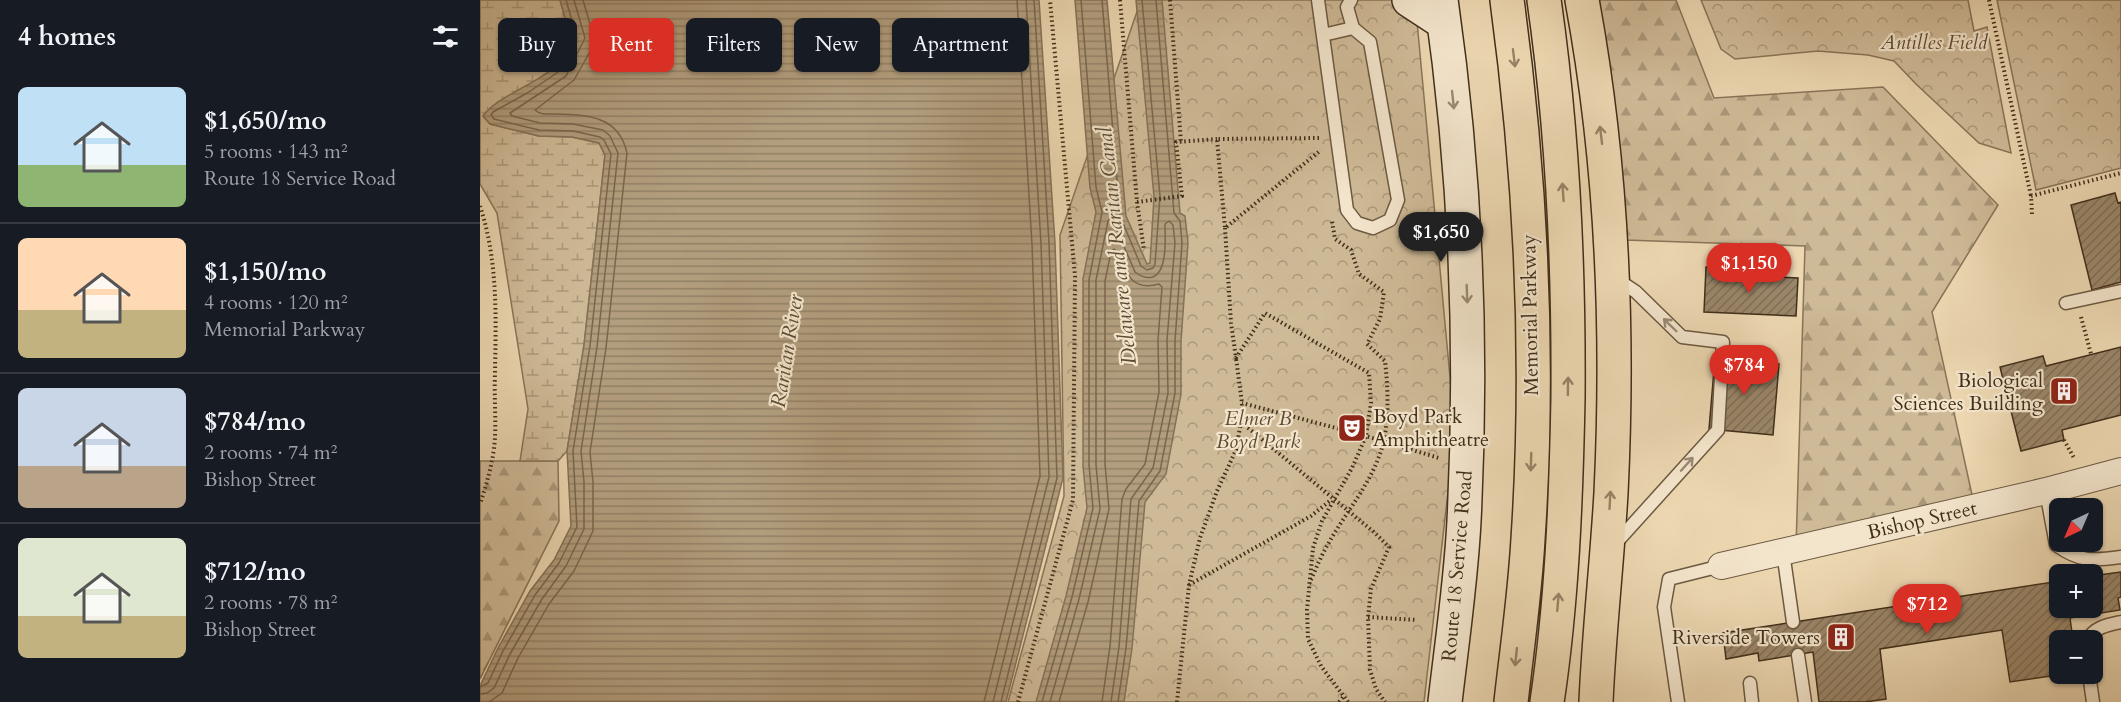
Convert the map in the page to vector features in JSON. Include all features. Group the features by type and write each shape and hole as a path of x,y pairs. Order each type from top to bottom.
{"highway":[{"name":"Memorial Parkway","path":"1506,0 1524,151 1533,367 1528,539 1511,702"},
{"name":"Memorial Parkway","path":"1544,0 1555,94 1563,195 1569,347 1568,448 1562,564 1547,702"},
{"path":"1582,0 1602,143 1613,312 1612,460 1596,702"},
{"path":"1587,702 1599,642"}],"main road":[{"path":"1409,0 1443,12"},
{"name":"Route 18 Service Road","path":"1443,12 1462,175 1468,334 1464,524 1445,702"}],"street":[{"name":"Bishop Street","path":"1721,566 2046,491 2121,471"}],"lane":[{"path":"1318,0 1347,210 1357,223 1373,228 1390,220 1398,200 1370,42 1353,27 1347,7 1351,0"},
{"path":"1323,35 1353,27"},
{"path":"1606,554 1718,430 1723,342 1682,337 1636,292 1611,277"},
{"path":"2072,302 2121,291"},
{"path":"2046,491 2056,545 2070,555 2092,561 2121,557"},
{"path":"1783,552 1793,622"},
{"path":"1678,702 1664,607 1669,579 1721,566"},
{"path":"2097,630 2104,625 2121,622"},
{"path":"1798,655 1805,702"},
{"path":"1750,683 1752,702"},
{"path":"2090,684 2093,702"}],"path":[{"path":"1018,702 1073,500 1075,276 1050,0"},
{"path":"1120,0 1137,202 1144,250"},
{"path":"1170,0 1181,142"},
{"path":"1989,0 2031,196 2032,214"},
{"path":"1137,202 1182,196 1176,142 1216,139 1319,138"},
{"path":"1177,702 1189,585 1200,538 1236,450 1241,422 1242,403 1231,323 1226,228 1216,139"},
{"path":"1226,228 1322,150"},
{"path":"2031,196 2121,173"},
{"path":"480,206 491,248 496,323 495,440 480,504"},
{"path":"2072,302 2091,354"},
{"path":"1309,584 1327,546 1368,480 1384,441 1388,383 1385,361 1366,345 1380,319 1383,306"},
{"path":"1236,358 1265,313 1369,373 1371,403 1366,436 1352,468 1322,521 1313,548 1307,610 1308,639 1321,666 1348,702"},
{"path":"1242,403 1439,458"},
{"path":"1241,422 1375,532 1389,547 1371,589 1368,616 1370,670 1376,689 1385,702"},
{"path":"1189,585 1311,516 1334,498"},
{"path":"1368,616 1417,620"},
{"path":"1339,702 1344,696"}],"green space":[{"path":"480,0 560,0 565,18 498,18 498,72 548,72 483,116 490,124 539,136 572,137 599,143 605,155 584,345 567,451 558,461 520,461 528,409 497,213 480,184"},
{"name":"Elmer B Boyd Park","path":"1141,0 1415,0 1455,431 1424,702 1008,702 1064,496 1060,235"},
{"path":"1591,0 1676,0 1714,98 1883,87 1998,205 1932,312 1974,504 1796,548 1805,246 1625,240"},
{"name":"Antilles Field","path":"1701,0 1968,0 1974,31 1987,27 2011,153 1979,143 1894,61 1868,55 1818,51 1735,59 1721,49"},
{"path":"1997,0 2121,0 2121,168 2036,190"},
{"path":"480,461 558,461 559,521 480,679"}],"water":[{"name":"Raritan River","path":"560,0 1039,0 1055,243 1063,478 1006,702 480,702 480,686 498,648 530,591 554,560 571,526 567,451 584,345 605,155 599,143 572,137 539,136 490,124 483,116 497,103 548,72 577,72 577,18 565,18"},
{"name":"Delaware and Raritan Canal","path":"1075,0 1107,0 1126,216 1147,264 1150,263 1154,197 1136,0 1162,0 1180,213 1185,216 1188,243 1181,341 1181,394 1166,474 1145,502 1132,648 1124,702 1036,702 1066,596 1087,508 1083,466 1083,279 1096,212 1090,188"}],"building":[{"path":"2115,193 2118,203 2121,202 2121,282 2092,290 2071,205"},
{"path":"1706,267 1733,269 1732,275 1798,278 1796,316 1704,312"},
{"name":"Biological Sciences Building","path":"2121,347 2121,415 2062,430 2064,440 2021,451 2000,367 2043,356 2046,366"},
{"path":"1715,358 1779,364 1773,435 1709,429"},
{"name":"Riverside Towers","path":"2121,572 2121,597 2118,598 2120,610 2103,613 2103,574"},
{"name":"Riverside Towers","path":"2049,583 2049,618 2070,618 2072,630 2049,630 2049,676 2010,682 2002,630 1880,649 1886,699 1865,702 1819,702 1813,652 1759,661 1758,653 1726,659 1723,633"}],"place":[{"name":"Biological Sciences Building","path":"2064,391"},
{"name":"Boyd Park Amphitheatre","path":"1352,428"},
{"name":"Riverside Towers","path":"1841,637"}]}
